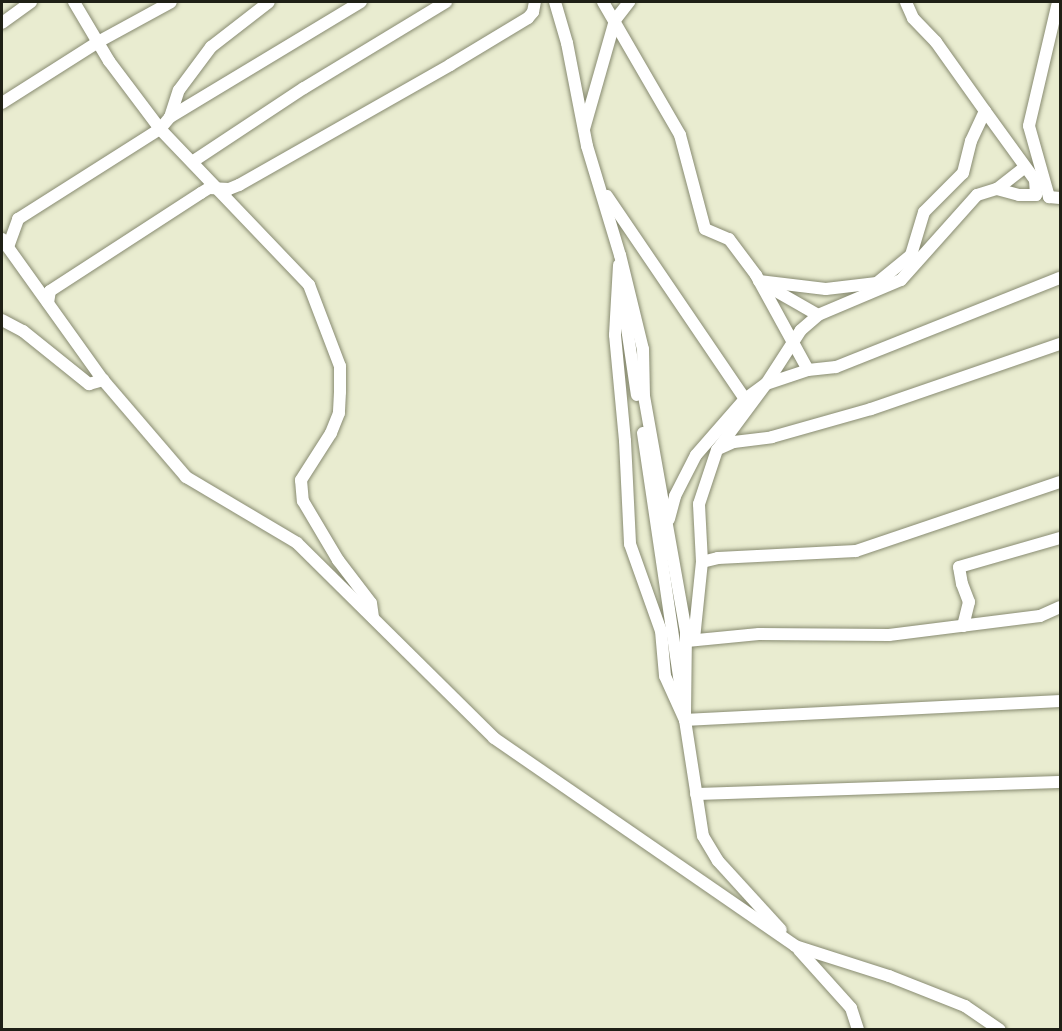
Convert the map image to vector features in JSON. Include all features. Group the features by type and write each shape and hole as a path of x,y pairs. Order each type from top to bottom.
{"street":[{"path":"2,23 30,2"},
{"path":"74,2 108,61 160,129 309,285 333,342 340,366 339,413 331,433 301,480 303,501 338,560 371,603 373,618"},
{"path":"2,103 98,42 171,2"},
{"path":"170,117 179,90 211,47 269,2"},
{"path":"361,2 170,117 160,129 18,219 5,243 103,380 186,477 297,543 494,738 795,946 889,976 965,1006 1000,1029"},
{"path":"192,162 304,88 446,2"},
{"path":"48,303 50,291 68,278 209,188 229,189 239,185 450,65 528,18 533,12 535,2"},
{"path":"555,2 567,43 583,131 620,255 643,349 644,396 690,640"},
{"path":"603,2 680,135 705,229 729,239 759,281 808,370"},
{"path":"583,131 615,20 629,2"},
{"path":"906,2 913,18 936,42 1015,149 1024,168 1035,180 1036,195 1019,195 997,189"},
{"path":"1058,2 1029,126 1049,197 1060,198"},
{"path":"759,281 826,289 877,283 911,255 924,212 963,173 971,141 985,111"},
{"path":"685,720 690,640 702,562 699,504 717,450 794,344 801,330 818,315 901,280 977,195 997,189 1024,168"},
{"path":"599,184 745,399"},
{"path":"620,255 615,335 625,441 630,544 661,631 665,676 685,720"},
{"path":"619,273 703,836 718,861 837,991 850,1008 858,1029"},
{"path":"668,526 675,496 696,455 745,399 766,384 808,370 836,367 1060,278"},
{"path":"759,281 818,315"},
{"path":"2,320 22,331 89,384 103,380"},
{"path":"717,450 734,442 772,437 871,409 1060,344"},
{"path":"702,562 718,558 856,551 1060,482"},
{"path":"963,626 969,602 959,567 1060,538"},
{"path":"690,640 759,634 889,635 1040,616 1060,607"},
{"path":"685,720 1060,701"},
{"path":"697,798 1060,782"}]}
